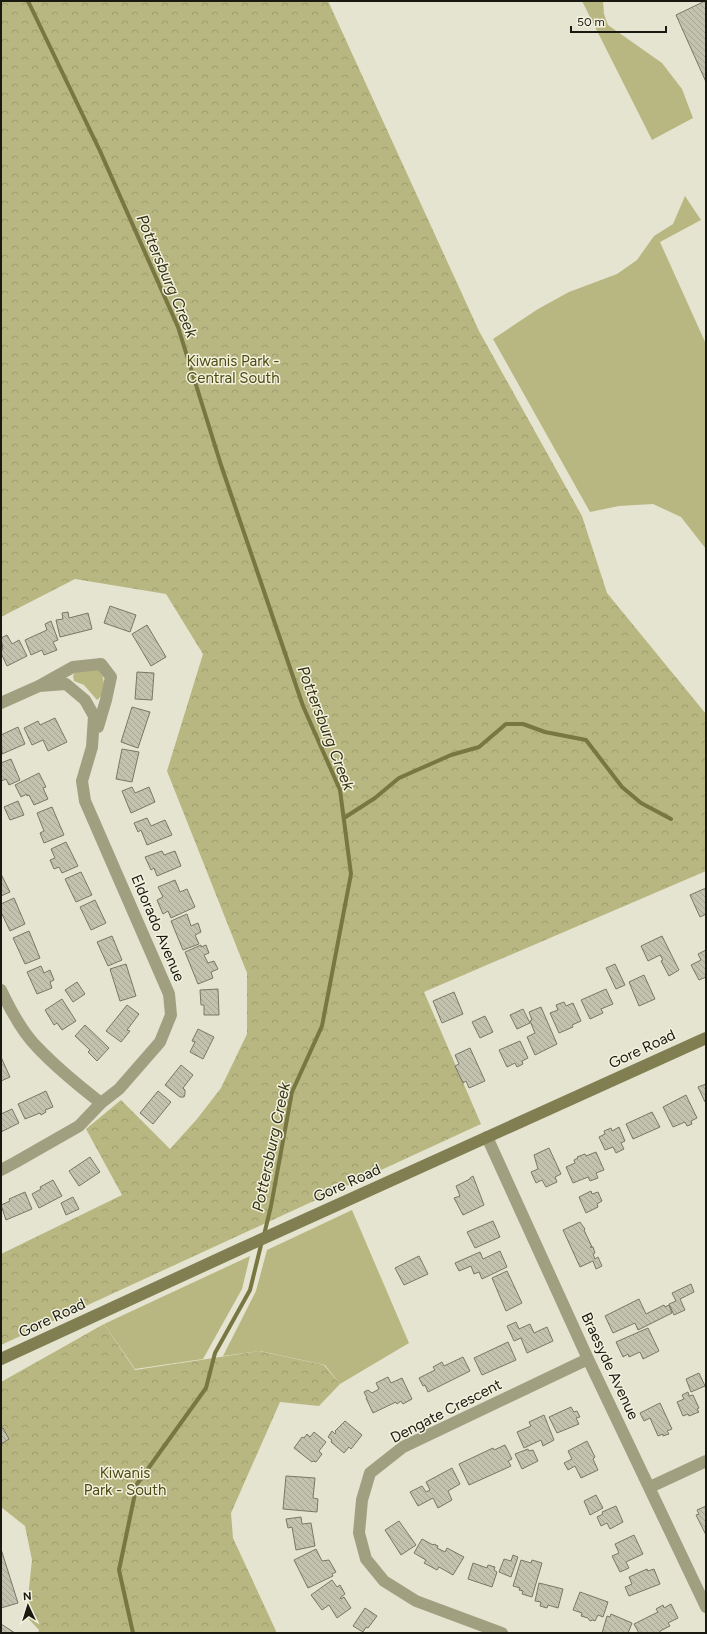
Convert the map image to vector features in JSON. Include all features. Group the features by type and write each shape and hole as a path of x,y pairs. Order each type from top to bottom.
{"main road":[{"name":"Gore Road","path":"1,1359 277,1232 706,1038"}],"street":[{"name":"Eldorado Avenue","path":"1,1170 79,1126 101,1103 119,1090 160,1042 170,1015 169,994 85,801 82,781 106,700 111,677 101,664 73,667 39,686"},
{"name":"Eldorado Avenue","path":"39,686 66,684 85,700 94,716 92,747"},
{"path":"1,703 39,686"},
{"path":"1,990 10,1010 36,1046 74,1082 101,1103"},
{"name":"Braesyde Avenue","path":"488,1137 588,1359 706,1607"},
{"name":"Dengate Crescent","path":"502,1633 416,1601 384,1581 366,1559 359,1533 362,1500 370,1473 403,1447 588,1359"},
{"path":"650,1487 706,1461"}],"green space":[{"name":"Kiwanis Park - Central South","path":"1,1 328,1 479,331 582,516 607,593 706,714 706,871 424,992 481,1124 1,1345 1,1254 122,1195 86,1129 121,1100 170,1149 197,1119 221,1088 247,1034 247,973 167,771 203,654 166,594 75,579 1,617"},
{"path":"582,1 603,1 604,14 608,25 662,63 682,89 693,118 652,140"},
{"path":"685,196 701,220 660,242 706,344 706,549 681,517 653,504 619,506 590,512 493,339 538,309 569,292 617,274 637,260 654,236 673,224"},
{"path":"91,667 100,671 104,682 104,690 97,700 84,685 74,681 73,676 75,672"},
{"path":"352,1210 409,1343 340,1384 325,1365 260,1351 223,1356 256,1291 267,1250"},
{"path":"250,1256 242,1289 203,1359 135,1369 104,1324"},
{"name":"Kiwanis Park - South","path":"104,1324 135,1370 259,1351 324,1365 340,1384 319,1406 280,1402 231,1513 233,1538 276,1631 275,1633 38,1633 39,1630 26,1616 32,1560 25,1526 1,1507 1,1382"}],"building":[{"path":"706,1 706,82 676,15"},
{"path":"110,606 136,615 130,632 104,623"},
{"path":"68,612 69,618 88,613 92,629 60,637 56,620 63,619 62,613"},
{"path":"51,621 58,640 53,642 57,650 44,655 42,650 31,655 25,640 47,630 45,624"},
{"path":"147,625 166,657 151,666 132,634"},
{"path":"7,635 12,644 19,640 27,656 7,666 1,653 1,650 3,649 1,638"},
{"path":"137,672 154,673 152,700 135,699"},
{"path":"132,707 150,712 138,748 121,742"},
{"path":"55,718 67,742 48,751 43,740 32,745 24,728 38,721 40,725"},
{"path":"18,727 25,744 2,754 1,735"},
{"path":"122,749 139,752 132,782 116,779"},
{"path":"11,759 20,780 9,785 6,779 1,781 1,763"},
{"path":"39,773 46,787 43,788 48,799 34,805 29,795 27,796 27,794 21,797 15,785"},
{"path":"132,787 135,793 149,787 155,802 131,813 122,791"},
{"path":"18,801 24,815 10,820 4,807"},
{"path":"52,807 64,835 44,843 40,833 44,831 37,813"},
{"path":"147,818 151,826 165,820 172,835 147,845 141,830 138,832 134,823"},
{"path":"66,842 78,866 62,873 59,867 54,869 50,860 55,858 51,849"},
{"path":"162,851 164,855 175,851 181,866 157,876 154,868 151,870 145,857"},
{"path":"81,872 92,895 76,902 65,879"},
{"path":"1,874 10,892 1,896"},
{"path":"175,880 180,892 187,889 195,907 171,918 168,911 163,914 157,900 163,897 158,887"},
{"path":"706,888 706,914 700,917 690,895"},
{"path":"14,898 25,924 10,931 1,912 1,904"},
{"path":"95,900 106,923 91,930 80,907"},
{"path":"187,914 191,926 198,923 201,932 195,935 199,944 183,950 171,921"},
{"path":"29,931 40,958 25,964 13,938"},
{"path":"112,936 122,960 108,966 97,942"},
{"path":"662,936 679,970 669,976 661,961 663,960 660,955 648,961 641,946"},
{"path":"201,945 201,947 206,945 209,953 204,955 208,963 214,961 218,969 211,972 213,978 198,984 185,952"},
{"path":"706,950 706,977 699,980 691,965 701,960 698,954"},
{"path":"126,964 136,996 120,1001 110,969"},
{"path":"615,964 625,985 616,989 606,968"},
{"path":"41,966 44,973 50,970 54,980 50,982 52,988 37,994 27,972"},
{"path":"644,975 655,999 639,1006 629,982"},
{"path":"77,982 85,994 73,1002 65,990"},
{"path":"218,989 219,1015 204,1015 204,1005 201,1005 200,990"},
{"path":"606,989 613,1004 601,1009 603,1013 590,1019 581,1000"},
{"path":"454,992 463,1014 442,1023 433,1001"},
{"path":"62,999 76,1021 62,1030 57,1023 54,1025 45,1010"},
{"path":"564,1002 566,1006 573,1003 581,1021 572,1025 573,1027 559,1033 550,1013 558,1010 556,1005"},
{"path":"127,1005 139,1014 127,1030 130,1031 121,1042 106,1031"},
{"path":"541,1007 557,1044 535,1055 527,1037 535,1033 530,1021 532,1020 529,1012"},
{"path":"523,1009 530,1023 517,1029 510,1015"},
{"path":"485,1016 493,1032 480,1038 472,1022"},
{"path":"85,1025 109,1048 97,1061 88,1052 90,1050 75,1036"},
{"path":"198,1029 214,1037 203,1059 190,1052 195,1042 192,1041"},
{"path":"520,1041 528,1058 522,1061 523,1064 517,1067 515,1063 507,1067 499,1050"},
{"path":"470,1048 485,1081 469,1088 466,1081 463,1083 455,1066 459,1064 455,1055"},
{"path":"1,1057 10,1077 1,1081"},
{"path":"181,1065 193,1075 183,1088 185,1090 184,1097 180,1097 165,1085"},
{"path":"706,1084 706,1102 705,1102 698,1087"},
{"path":"46,1091 53,1107 45,1110 46,1112 41,1115 40,1113 25,1119 18,1104"},
{"path":"158,1091 171,1102 153,1124 140,1113"},
{"path":"686,1095 697,1118 691,1121 692,1124 687,1126 685,1122 673,1127 663,1107"},
{"path":"12,1109 19,1123 1,1132 1,1114"},
{"path":"652,1112 660,1127 633,1139 626,1124"},
{"path":"619,1127 625,1141 621,1143 624,1149 616,1153 613,1147 605,1150 599,1137 605,1134 604,1131 611,1128 612,1131"},
{"path":"549,1148 561,1174 555,1177 557,1182 546,1187 542,1180 536,1183 531,1172 538,1169 534,1155"},
{"path":"596,1152 604,1170 596,1173 598,1178 590,1181 588,1177 573,1183 566,1167 575,1163 574,1160 578,1158 577,1157 585,1154 586,1156"},
{"path":"90,1157 100,1172 79,1186 69,1171"},
{"path":"473,1176 484,1205 463,1215 454,1198 460,1196 456,1186"},
{"path":"53,1180 62,1196 39,1208 32,1194 41,1189 40,1187"},
{"path":"591,1191 592,1194 598,1192 602,1201 597,1204 598,1207 586,1213 579,1197"},
{"path":"25,1192 32,1209 6,1220 1,1205 10,1201 9,1199"},
{"path":"73,1197 79,1209 66,1215 61,1203"},
{"path":"493,1221 500,1237 475,1248 467,1232"},
{"path":"580,1222 585,1229 584,1230 593,1247 595,1259 598,1257 602,1266 596,1269 593,1261 580,1267 563,1230"},
{"path":"500,1251 507,1267 482,1279 479,1272 474,1274 471,1266 459,1271 455,1263 480,1252 483,1259"},
{"path":"419,1256 428,1274 404,1285 395,1268"},
{"path":"507,1271 522,1303 506,1311 492,1278"},
{"path":"691,1284 694,1292 680,1299 685,1310 674,1315 669,1304 676,1301 672,1293"},
{"path":"639,1299 646,1314 664,1305 665,1307 669,1305 672,1313 638,1330 635,1323 613,1333 605,1316"},
{"path":"516,1322 519,1329 530,1324 534,1333 547,1327 553,1341 527,1353 521,1338 514,1341 507,1326"},
{"path":"648,1328 659,1351 643,1359 640,1352 629,1357 628,1354 623,1357 616,1342"},
{"path":"508,1342 516,1360 482,1375 474,1358"},
{"path":"463,1357 470,1371 428,1392 425,1385 423,1386 419,1378 435,1370 433,1367 442,1362 444,1366"},
{"path":"699,1373 705,1386 691,1392 686,1379"},
{"path":"388,1377 391,1383 402,1378 412,1399 403,1404 401,1401 397,1404 396,1402 373,1413 364,1392 368,1390 372,1393 379,1389 376,1383"},
{"path":"688,1392 689,1396 693,1395 699,1408 697,1409 699,1412 689,1416 688,1414 683,1416 677,1402 684,1399 682,1395"},
{"path":"660,1403 672,1429 667,1431 669,1434 663,1436 663,1434 658,1436 650,1418 644,1421 640,1413"},
{"path":"571,1407 574,1412 577,1411 580,1417 576,1418 579,1424 557,1433 549,1417"},
{"path":"544,1415 554,1440 543,1446 541,1440 524,1448 517,1432 531,1426 529,1422"},
{"path":"345,1421 362,1435 351,1449 349,1447 344,1453 331,1442 332,1440 328,1437 332,1431 335,1434 335,1431"},
{"path":"3,1428 9,1439 1,1444 1,1430"},
{"path":"314,1432 326,1442 319,1451 322,1454 316,1462 312,1462 294,1448 302,1437 304,1438 307,1434 310,1437"},
{"path":"587,1441 595,1457 593,1459 598,1470 581,1478 575,1466 568,1470 564,1463 572,1459 568,1451"},
{"path":"505,1445 512,1459 508,1461 511,1466 469,1485 459,1464 493,1448 494,1450"},
{"path":"528,1449 529,1451 533,1450 538,1461 522,1469 515,1454"},
{"path":"452,1468 460,1484 448,1491 452,1500 438,1508 433,1498 418,1506 410,1492 422,1486 426,1492 430,1490 426,1482"},
{"path":"286,1476 315,1478 313,1498 318,1499 317,1512 283,1509"},
{"path":"596,1495 603,1508 590,1515 584,1501"},
{"path":"616,1506 623,1522 610,1529 607,1523 601,1526 597,1517 603,1514 602,1512"},
{"path":"706,1506 706,1535 696,1515 699,1514 697,1510"},
{"path":"301,1517 302,1524 311,1523 315,1546 296,1550 292,1527 288,1528 286,1519"},
{"path":"399,1521 416,1545 401,1555 385,1530"},
{"path":"634,1535 643,1554 626,1562 629,1568 620,1572 612,1556 619,1553 615,1544"},
{"path":"422,1539 438,1546 437,1548 445,1552 447,1548 464,1557 453,1575 439,1567 437,1570 424,1563 426,1560 414,1553"},
{"path":"1,1549 18,1603 1,1608"},
{"path":"316,1549 322,1561 329,1560 336,1572 332,1574 333,1576 308,1588 294,1560"},
{"path":"513,1555 518,1557 511,1577 499,1572 504,1559 511,1561"},
{"path":"521,1560 531,1563 532,1560 542,1563 532,1597 522,1594 523,1591 519,1590 520,1588 513,1586"},
{"path":"473,1563 487,1568 488,1565 495,1567 494,1570 497,1572 492,1587 468,1579"},
{"path":"647,1569 648,1571 654,1569 660,1584 629,1596 625,1587 632,1584 629,1577"},
{"path":"332,1580 337,1587 340,1585 345,1594 340,1598 341,1599 344,1597 351,1608 337,1618 329,1605 322,1610 311,1595"},
{"path":"539,1583 563,1589 558,1608 548,1605 547,1608 540,1606 541,1602 535,1601"},
{"path":"580,1592 608,1602 603,1617 598,1615 595,1621 590,1621 588,1618 581,1616 582,1613 573,1610"},
{"path":"671,1604 678,1618 668,1623 670,1626 660,1631 660,1633 639,1633 634,1624 658,1612 656,1609 663,1605 664,1608"},
{"path":"365,1608 377,1616 363,1632 353,1626"},
{"path":"611,1614 632,1623 628,1633 602,1633 607,1616 610,1617"},
{"path":"1,1624 15,1633 1,1633"}],"waterway":[{"name":"Pottersburg Creek","path":"28,1 100,151 178,327 221,465 303,706 340,790 351,874 322,1026 292,1092 271,1206 264,1235"},
{"path":"344,818 375,798 399,778 451,755 479,747 506,724 523,724 545,732 586,740 622,787 641,803 671,819"},
{"name":"Pottersburg Creek","path":"133,1633 119,1570 137,1484 206,1388 215,1353 250,1290 262,1241"}]}
